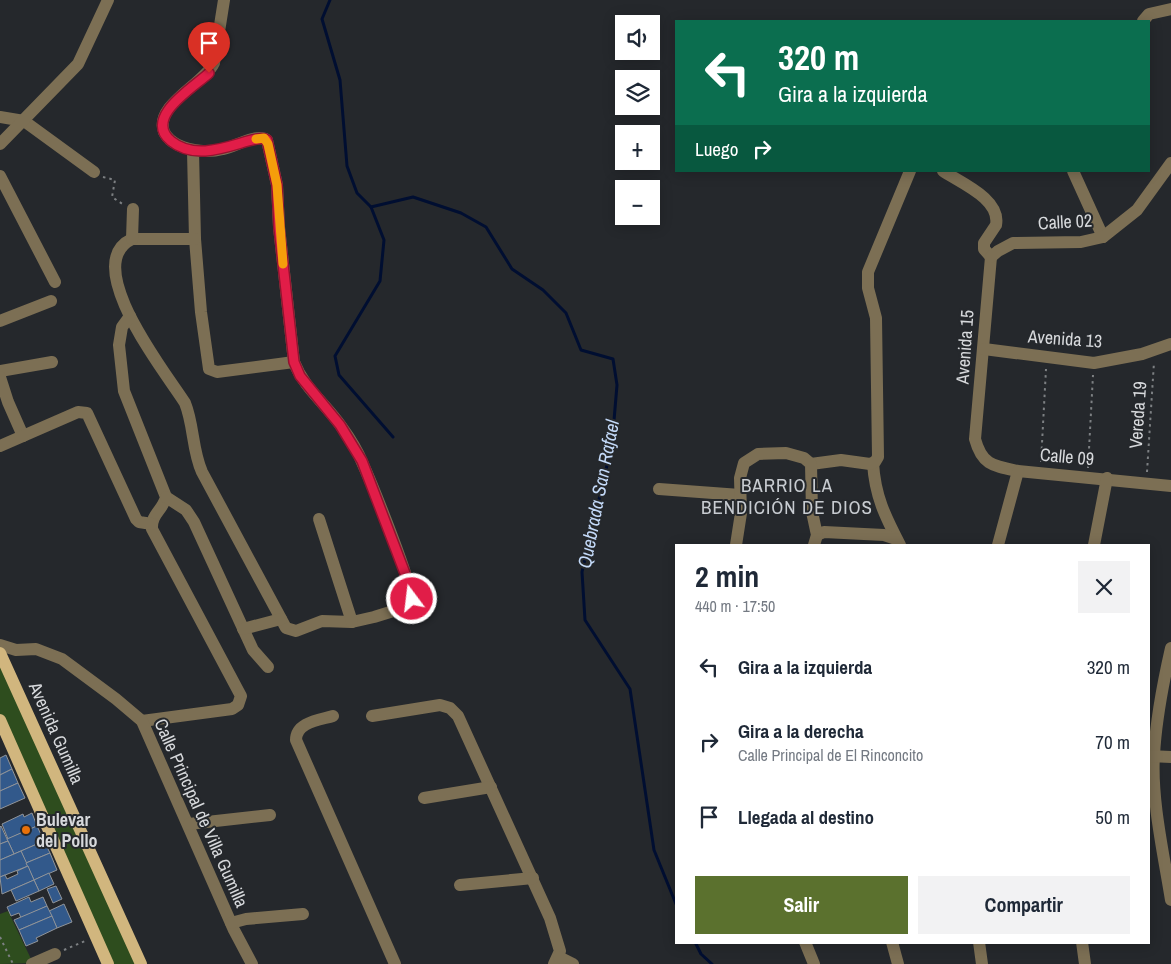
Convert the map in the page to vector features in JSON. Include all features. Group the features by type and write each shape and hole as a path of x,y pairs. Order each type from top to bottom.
{"main road":[{"name":"Avenida Gumilla","path":"0,653 141,964"},
{"path":"0,720 108,964"}],"street":[{"path":"0,144 78,64 108,0"},
{"path":"195,239 132,239 120,250 114,268 121,301 185,403 190,417 195,453 202,472 286,628 296,631 322,621 352,622 403,608 412,602 412,596 362,461 340,425 300,376 294,362 279,228 277,185 268,144 264,138 261,138 222,150 192,151 172,142 163,130 168,110 184,93 209,73 214,63 221,0"},
{"path":"1144,20 1150,14 1171,9"},
{"path":"0,117 24,120 94,172"},
{"path":"192,151 195,239 201,312 209,369 217,372 294,362"},
{"name":"Calle 02","path":"991,257 1013,243 1081,242 1103,237 1137,210 1171,163"},
{"path":"898,542 876,493 873,463 878,454 877,339 876,318 868,288 868,272 910,172"},
{"name":"Avenida 15","path":"945,172 982,196 994,210 996,225 984,243 984,250 991,257 986,296 984,349 975,439"},
{"path":"1073,172 1103,237"},
{"path":"0,176 56,282"},
{"path":"132,239 133,209"},
{"path":"0,321 51,301"},
{"path":"130,316 122,327 119,345 124,391 166,497 186,510 194,522 253,650 268,667"},
{"name":"Avenida 13","path":"984,349 1094,363 1154,350 1171,344"},
{"path":"0,371 52,362"},
{"path":"0,377 8,402 23,436"},
{"path":"0,446 78,412 87,413 136,519 139,522 152,524"},
{"name":"Calle 09","path":"975,439 978,450 985,461 1018,470 1171,486"},
{"path":"736,544 740,522 742,468 744,463 753,456 763,453 786,453 804,458 811,464 841,460 862,464 873,463"},
{"path":"811,464 812,512 816,540"},
{"path":"998,544 1018,470"},
{"path":"1094,544 1107,478"},
{"path":"659,489 740,495"},
{"path":"142,721 232,708 238,705 241,696 167,554 158,542 152,524 166,497"},
{"path":"319,519 348,604 352,622"},
{"path":"816,540 822,532 884,535 898,542"},
{"path":"243,629 281,619"},
{"name":"Calle Principal de Villa Gumilla","path":"0,645 25,650 36,649 62,660 116,698 142,721 231,923 252,964"},
{"path":"1171,648 1162,686 1151,756 1161,840 1171,900"},
{"path":"9,673 13,656 25,650"},
{"path":"372,716 440,706 450,708 458,716 556,934 557,960 573,964"},
{"path":"334,716 302,726 296,740 395,964"},
{"path":"1151,756 1171,757"},
{"path":"424,798 491,787"},
{"path":"188,824 270,815"},
{"path":"460,885 532,878"},
{"path":"231,923 303,914"},
{"path":"805,944 814,964"},
{"path":"893,944 898,964"},
{"path":"979,944 982,964"},
{"path":"1082,944 1084,964"},
{"path":"32,964 55,954"}],"path":[{"path":"94,172 106,179 115,180 112,197 133,209"},
{"name":"Vereda 19","path":"1146,483 1154,350"},
{"path":"1040,472 1046,357"},
{"path":"1088,476 1094,363"},
{"path":"55,954 96,936"},
{"path":"0,937 13,964"}],"green space":[{"path":"0,657 140,964 109,964 0,717"},
{"path":"8,911 33,963 0,964 0,914"}],"building":[{"path":"6,755 12,769 0,775 0,758"},
{"path":"12,769 18,783 0,791 0,775"},
{"path":"18,783 25,798 0,809 0,791"},
{"path":"32,813 37,826 8,839 2,824 23,814 24,817"},
{"path":"37,826 44,841 14,854 7,839"},
{"path":"0,827 8,841 0,844"},
{"path":"8,841 14,854 0,860 0,844"},
{"path":"44,841 50,853 26,863 21,851"},
{"path":"21,851 28,866 0,877 0,860"},
{"path":"50,853 57,870 34,880 26,863"},
{"path":"28,866 34,880 2,894 0,877 5,875 7,879 18,874 17,871"},
{"path":"49,873 54,884 39,891 34,880"},
{"path":"34,880 39,891 16,901 11,890"},
{"path":"56,886 62,899 53,903 47,889"},
{"path":"29,897 31,902 43,897 47,906 21,918 19,913 11,916 7,907"},
{"path":"64,904 72,922 57,928 49,911"},
{"path":"47,906 52,916 19,930 14,920"},
{"path":"52,916 57,928 36,938 38,941 26,946 19,930"}],"waterway":[{"path":"330,0 322,19 340,80 347,166 357,193 371,207 384,240 380,281 335,356 339,375 393,437"},
{"name":"Quebrada San Rafael","path":"371,207 413,197 461,213 486,227 512,269 543,290 566,313 581,350 613,359 617,385 612,444 582,572 585,620 630,689 654,850 675,902"},
{"name":"Quebrada San Rafael","path":"696,944 701,954 712,964"}],"slow traffic":[{"path":"256,139 264,138 267,140 277,185 283,264"}],"place":[{"name":"Bulevar del Pollo","path":"26,830"}],"district":[{"name":"BARRIO LA BENDICIÓN DE DIOS","path":"787,496"}],"route":[{"path":"209,73 175,101 168,110 163,130 172,142 192,151 222,150 257,138 267,140 277,185 279,228 294,362 306,386 340,425 362,461 406,576 412,599"}]}
